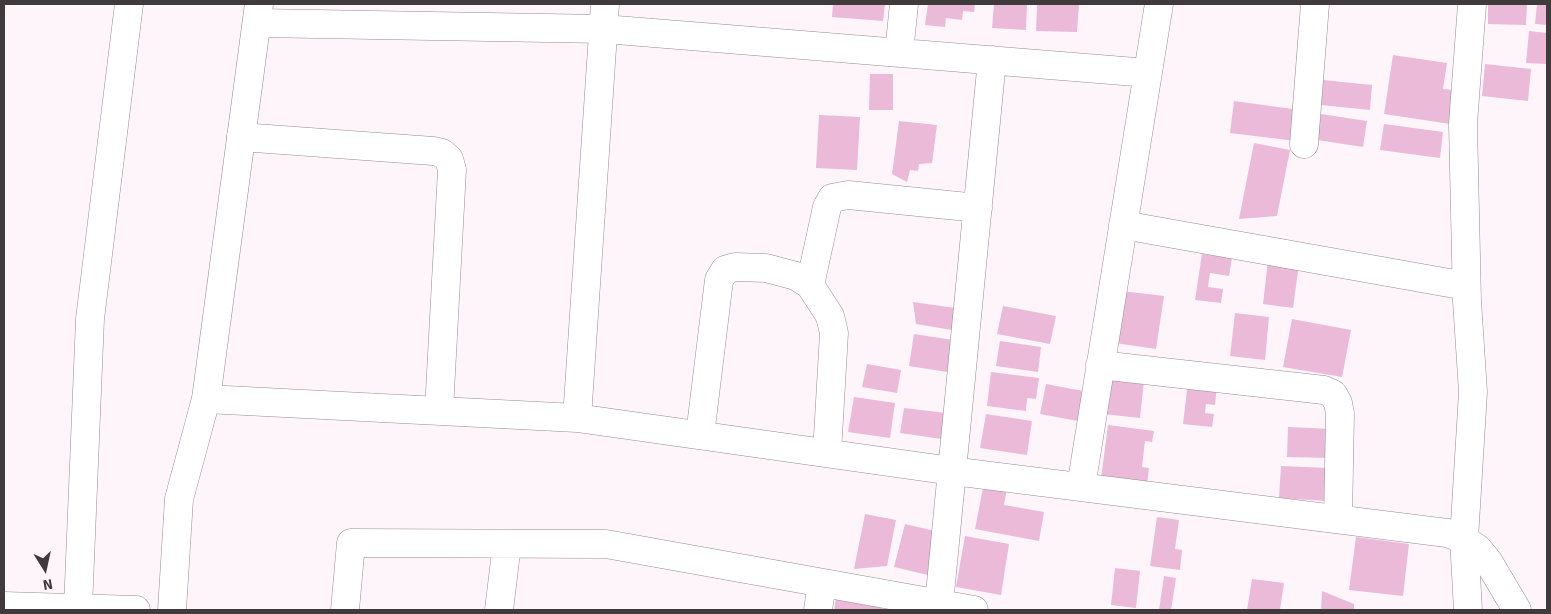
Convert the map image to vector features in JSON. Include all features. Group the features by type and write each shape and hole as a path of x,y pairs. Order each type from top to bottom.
{"street":[{"path":"78,608 90,319 129,4"},
{"path":"899,53 904,4"},
{"path":"1081,487 1159,4"},
{"path":"1304,144 1315,4"},
{"path":"1468,610 1464,539 1473,392 1466,286 1463,124 1472,4"},
{"path":"172,610 179,499 206,399 259,13 604,16 899,53 1148,73"},
{"path":"577,418 604,16"},
{"path":"939,604 992,60"},
{"path":"241,137 433,151 442,153 449,159 452,170 440,410"},
{"path":"810,285 827,207 832,198 848,195 978,208"},
{"path":"1123,225 1466,286"},
{"path":"700,435 716,290 719,280 725,270 735,267 782,271 796,276 810,285 830,316 834,332 827,453"},
{"path":"1100,365 1324,390 1333,394 1340,414 1338,519"},
{"path":"206,399 577,418 952,471 1446,533 1464,539 1488,561 1518,610"},
{"path":"345,610 351,543 606,544 974,610"},
{"path":"499,610 507,544"},
{"path":"818,610 822,583"},
{"path":"4,606 136,610"}],"building":[{"path":"833,4 885,4 883,21 832,17"},
{"path":"928,4 975,4 974,12 963,11 962,20 946,18 945,27 925,25"},
{"path":"994,4 1027,4 1026,30 992,28"},
{"path":"1037,4 1079,4 1077,32 1036,31"},
{"path":"1488,4 1527,4 1526,25 1488,24"},
{"path":"1537,4 1547,4 1547,25 1535,24"},
{"path":"1529,31 1547,33 1547,64 1526,63"},
{"path":"1393,55 1447,63 1443,89 1455,90 1450,124 1384,114"},
{"path":"1485,64 1531,69 1528,101 1482,96"},
{"path":"870,74 893,74 893,110 869,110"},
{"path":"1323,80 1372,85 1370,110 1321,105"},
{"path":"1234,101 1300,110 1296,141 1230,133"},
{"path":"1321,114 1367,121 1363,147 1317,140"},
{"path":"819,115 860,117 857,170 816,168"},
{"path":"899,121 937,125 932,163 919,164 918,171 910,170 907,182 892,174"},
{"path":"1384,124 1443,132 1440,158 1380,150"},
{"path":"1254,143 1290,150 1277,216 1239,219"},
{"path":"1202,254 1232,258 1229,276 1210,273 1208,287 1223,289 1221,303 1195,300"},
{"path":"1268,260 1299,264 1293,308 1263,304"},
{"path":"1122,291 1164,296 1156,349 1115,343"},
{"path":"913,302 962,309 958,331 916,324"},
{"path":"1003,306 1056,316 1050,344 997,334"},
{"path":"1235,313 1269,317 1265,360 1230,356"},
{"path":"1292,319 1351,330 1342,377 1283,367"},
{"path":"914,334 953,340 947,372 909,366"},
{"path":"1000,341 1041,347 1038,372 996,366"},
{"path":"867,364 901,370 897,393 862,387"},
{"path":"991,372 1039,378 1036,399 1027,398 1026,411 987,406"},
{"path":"1108,377 1144,381 1140,418 1103,414"},
{"path":"1188,382 1217,385 1215,405 1206,404 1205,413 1214,414 1212,427 1183,424"},
{"path":"1046,384 1083,391 1078,421 1040,414"},
{"path":"854,397 895,403 890,438 848,432"},
{"path":"904,408 946,413 942,439 900,433"},
{"path":"986,414 1032,421 1027,455 980,448"},
{"path":"1108,425 1154,431 1152,442 1145,441 1142,467 1149,468 1147,485 1101,479"},
{"path":"1288,427 1332,429 1332,458 1287,457"},
{"path":"1281,466 1328,468 1326,501 1279,498"},
{"path":"984,483 1007,488 1004,505 1044,512 1039,541 975,529"},
{"path":"865,514 896,520 887,566 854,569"},
{"path":"1157,517 1179,520 1175,549 1182,550 1180,570 1150,566"},
{"path":"905,524 939,532 928,575 894,567"},
{"path":"965,536 1009,544 1001,595 956,587"},
{"path":"1356,537 1409,544 1403,596 1349,590"},
{"path":"1115,568 1140,571 1136,608 1111,605"},
{"path":"1164,576 1176,578 1171,610 1159,610"},
{"path":"1252,579 1284,583 1280,610 1247,610"},
{"path":"1322,591 1354,604 1354,610 1321,610"},
{"path":"836,597 883,604 882,610 834,610"}]}
